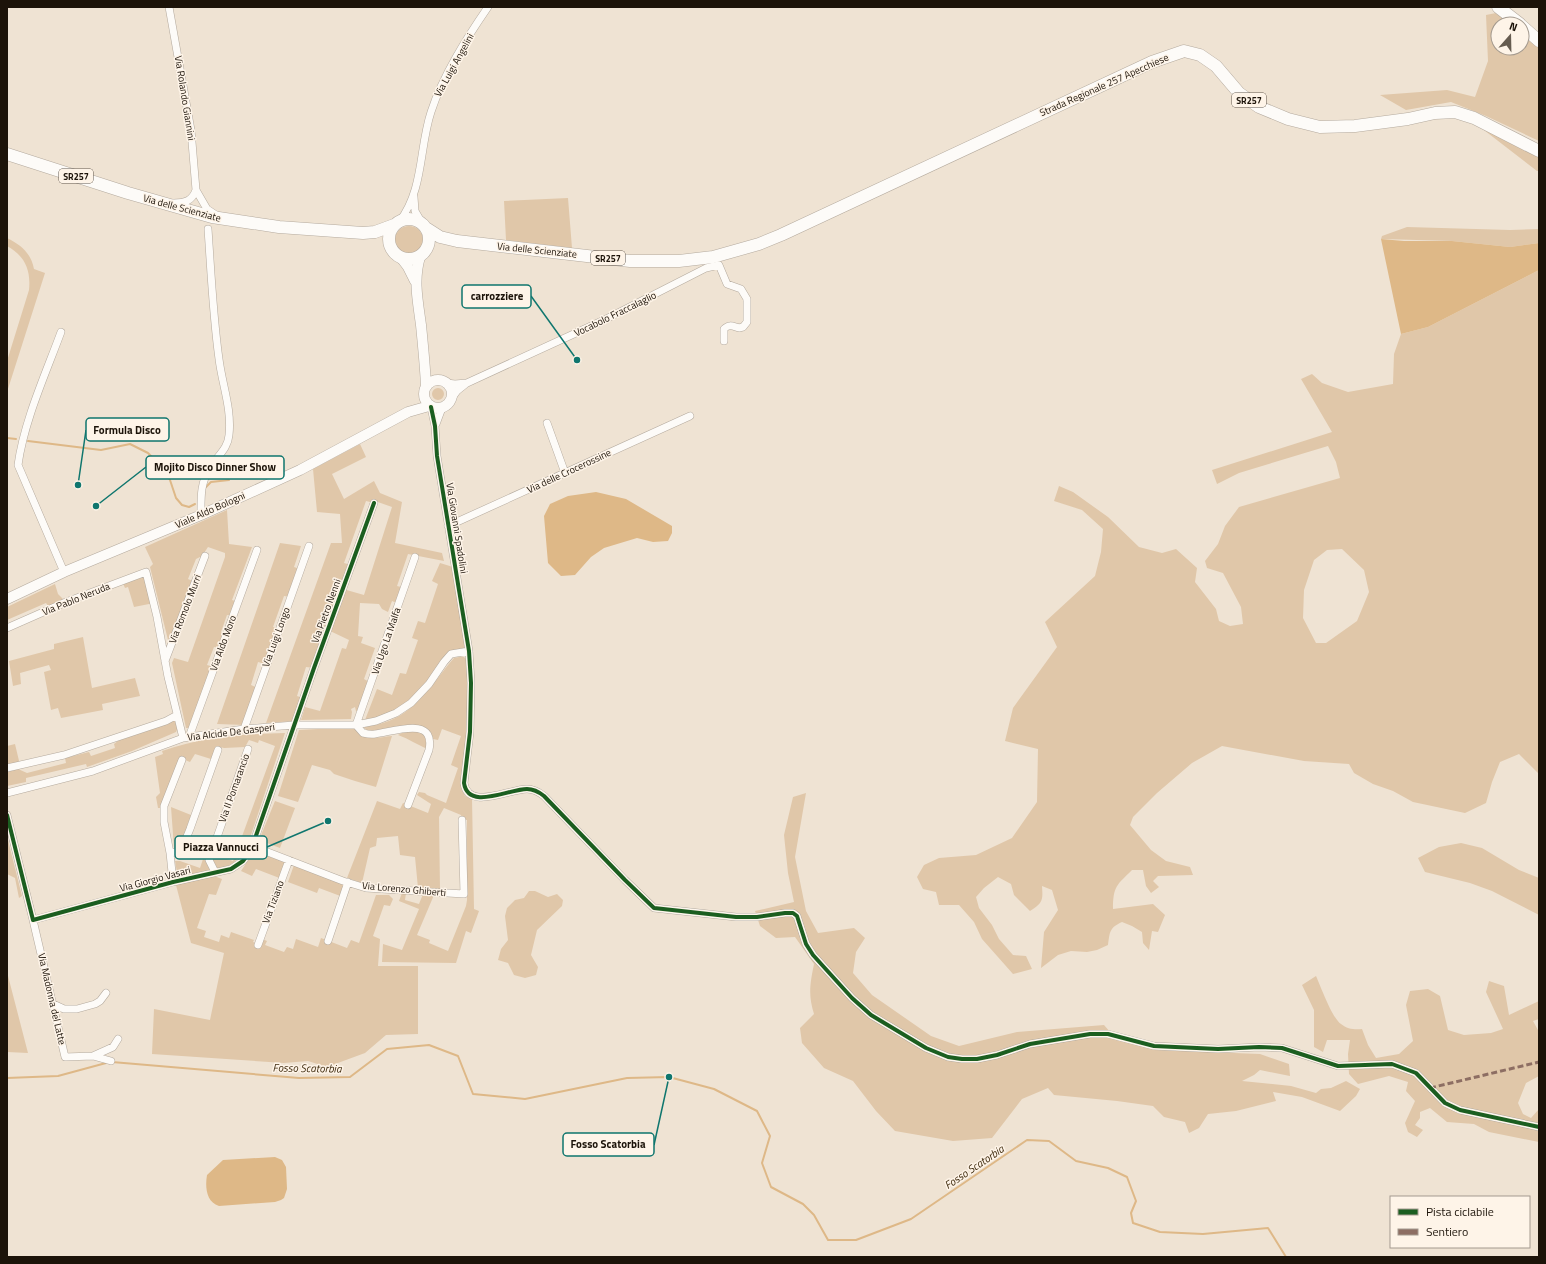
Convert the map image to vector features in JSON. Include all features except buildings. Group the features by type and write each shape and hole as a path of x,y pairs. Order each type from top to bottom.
{"main road":[{"path":"1498,7 1510,16"},
{"path":"1530,33 1539,41"},
{"name":"Strada Regionale 257 Apecchiese","path":"759,244 832,212 917,170 1152,62 1184,51 1200,55 1216,66 1239,93 1259,107 1288,120 1320,127 1355,126 1408,119 1435,113 1455,112 1474,118 1539,151"},
{"name":"Via delle Scienziate","path":"7,154 144,198 201,214 238,222 290,228 363,233 375,232 396,224"},
{"name":"SR257","path":"396,224 411,219 424,225"},
{"path":"391,250 389,244 390,231 396,224"},
{"path":"424,225 430,240 417,267 416,281 425,362 424,400 430,406 442,408 450,402 452,398 451,390 425,362"},
{"name":"Via delle Scienziate","path":"424,225 440,237 457,241 630,261 672,261 713,257 759,244"},
{"name":"Via delle Scienziate","path":"363,233 377,238 391,250"},
{"name":"Via delle Scienziate","path":"423,254 441,243 457,241"},
{"name":"SR257","path":"391,250 396,255 411,260 423,254"},
{"path":"402,258 416,281"},
{"path":"425,389 434,381 442,382"},
{"name":"Viale Aldo Bologni","path":"408,412 417,403 425,389"},
{"name":"Viale Aldo Bologni","path":"7,599 64,572 201,515 300,470 408,412 430,406"}],"street":[{"name":"Via Rolando Giannini","path":"170,7 191,130 196,190 204,205 211,212 238,222"},
{"name":"Via Luigi Angelini","path":"424,225 415,211 414,197 430,114 437,95 458,56 488,7"},
{"path":"144,198 182,203 190,200 196,190"},
{"name":"Via Luigi Angelini","path":"396,224 406,213 414,197"},
{"path":"201,515 201,491 203,482 210,467 226,448 230,429 227,402 219,360 208,229"},
{"name":"Vocabolo Fraccalaglio","path":"467,383 602,321 706,268 719,265 727,284 741,289 747,299 746,325 739,328 731,325 727,326 724,329 724,340"},
{"path":"61,332 26,430 20,449 18,465 64,572"},
{"path":"442,382 455,384 467,383"},
{"path":"452,398 457,391 467,383"},
{"name":"Via Giovanni Spadolini","path":"430,406 435,426 437,456 469,652 471,683 470,732 464,783 465,790 469,795 485,797 527,789 536,790 544,796 654,908 736,917 757,917 779,913 793,913 797,916 806,944 813,956 843,990 871,1015 926,1048 948,1057 962,1060 977,1059 998,1055 1030,1044 1083,1035 1108,1034 1154,1046 1218,1049 1259,1047 1282,1048 1338,1066 1392,1064 1416,1073 1445,1103 1460,1110 1539,1127"},
{"name":"Via Giovanni Spadolini","path":"435,426 442,408"},
{"name":"Via delle Crocerossine","path":"448,526 690,416"},
{"path":"547,423 565,473"},
{"name":"Via Pietro Nenni","path":"294,725 374,504"},
{"name":"Via Luigi Longo","path":"244,729 309,546"},
{"name":"Via Aldo Moro","path":"186,737 257,550"},
{"name":"Via Romolo Murri","path":"165,662 205,556"},
{"name":"Via Ugo La Malfa","path":"356,725 415,557"},
{"name":"Via Romolo Murri","path":"146,572 177,714 186,737"},
{"name":"Via Pablo Neruda","path":"7,628 66,602 146,572"},
{"name":"Via Alcide De Gasperi","path":"7,793 93,771 186,737 244,729 294,725 356,725 376,721 396,713 420,694 451,654 469,652"},
{"path":"7,768 64,755 166,721 177,714"},
{"name":"Via Giorgio Vasari","path":"33,920 173,882 231,869 243,861 252,846 294,725"},
{"path":"356,725 363,733 373,735 406,728 420,728 428,734 431,742 429,750 408,805"},
{"name":"Via Il Pomarancio","path":"215,872 209,860 210,854 248,749"},
{"path":"170,853 181,851 218,750"},
{"path":"173,882 170,853 164,822 164,806 182,760"},
{"path":"7,816 33,920"},
{"name":"Via Lorenzo Ghiberti","path":"252,846 366,888 464,894 462,820"},
{"name":"Via Tiziano","path":"258,945 289,860"},
{"path":"328,941 348,882"},
{"name":"Via Madonna del Latte","path":"33,920 65,1057 93,1056 111,1061"},
{"path":"53,1004 64,1010 77,1009 95,1004 100,1001 106,993"},
{"path":"93,1056 113,1047 118,1039"}],"shaded area":[{"path":"1496,13 1500,16 1490,16 1490,56 1530,56 1530,41 1539,48 1539,141 1486,116 1451,102 1406,110 1380,95 1447,90 1475,97 1488,61 1486,15"},
{"path":"1480,127 1539,156 1539,171 1537,171"},
{"path":"568,198 572,248 506,240 504,201"},
{"path":"409,226 419,230 423,240 419,250 409,254 399,250 395,240 399,230"},
{"path":"1407,227 1510,230 1539,229 1539,243 1510,247 1452,241 1381,239 1382,236"},
{"path":"7,238 25,250 33,263 34,269 45,273 7,392 7,361 29,290 29,276 26,264 18,254 7,246"},
{"path":"1381,239 1404,241 1452,241 1510,247 1539,243 1539,270 1428,327 1401,334"},
{"path":"1539,270 1539,774 1519,754 1500,762 1486,803 1465,813 1413,802 1393,791 1373,784 1354,773 1349,764 1304,761 1222,746 1192,763 1157,793 1133,817 1130,825 1151,850 1166,861 1190,867 1193,875 1158,876 1153,881 1159,887 1151,893 1146,886 1143,870 1132,870 1117,886 1114,895 1113,909 1153,904 1165,915 1158,932 1152,931 1149,950 1143,943 1142,932 1122,922 1112,928 1108,945 1097,950 1087,952 1071,951 1058,955 1041,968 1044,932 1058,910 1052,890 1042,886 1041,901 1038,906 1030,911 1014,895 1011,884 998,877 984,888 976,897 979,908 992,925 999,939 1013,955 1026,956 1032,969 1013,974 982,939 974,922 959,905 939,905 936,892 923,889 917,877 924,865 939,858 976,855 1012,838 1037,802 1038,749 1005,741 1013,708 1057,647 1045,622 1095,576 1101,552 1103,529 1082,510 1054,501 1059,486 1073,492 1108,517 1139,547 1162,553 1176,549 1197,568 1195,582 1216,609 1219,621 1230,626 1243,624 1241,607 1223,573 1207,568 1205,561 1218,544 1225,526 1239,507 1340,478 1336,462 1328,446 1239,473 1217,484 1212,470 1332,432 1301,379 1312,374 1322,383 1348,392 1393,384 1394,354 1401,334 1428,327","holes":["1342,549 1364,570 1369,592 1357,621 1326,643 1316,643 1303,618 1304,590 1314,560 1327,550"]},
{"path":"440,388 443,389 443,399 436,400 433,399 432,392 433,389"},
{"path":"360,444 366,457 332,474 344,499 374,481 380,493 402,502 395,543 442,553 444,561 408,554 397,586 405,588 399,604 392,601 388,612 382,609 379,604 360,603 358,636 363,637 361,643 375,648 364,679 371,683 361,712 356,711 355,707 351,709 351,719 301,720 305,707 320,711 342,648 346,649 349,640 328,630 314,668 306,667 297,696 303,698 295,721 266,723 331,543 342,543 340,514 317,512 313,469","holes":["366,501 374,503 375,501 392,507 364,595 343,589 351,565 344,563"]},
{"path":"596,492 626,499 672,526 672,533 668,541 653,542 637,538 604,548 591,557 575,575 561,576 548,563 544,516 550,504 568,496"},
{"path":"227,510 229,544 252,547 232,600 238,602 233,616 227,615 221,632 226,635 221,649 214,647 207,665 214,667 193,728 186,728 172,663 174,658 188,662 225,557 225,553 208,547 202,556 196,559 188,579 195,582 170,648 150,567 153,564 145,547"},
{"path":"280,543 301,546 294,567 300,569 290,597 284,596 273,627 279,629 266,664 258,662 251,685 258,688 245,725 217,724"},
{"path":"440,563 453,567 465,649 451,652 420,691 402,707 392,714 381,718 365,720 377,689 392,695 400,673 406,674 418,640 412,638 418,621 425,623 438,584 432,581"},
{"path":"146,572 154,603 134,607 128,587 125,588 122,581"},
{"path":"55,584 58,594 66,602 50,609 46,603 7,620 7,607"},
{"path":"83,637 92,688 135,678 140,696 102,704 103,710 61,718 58,708 51,710 44,672 51,670 49,665 20,673 21,684 13,686 9,661 54,649 54,644"},
{"path":"464,657 468,661 469,726 463,762 462,781 465,796 472,798 474,909 479,911 471,933 466,931 456,963 382,962 383,944 402,950 419,909 399,901 402,893 406,893 405,900 419,904 423,894 434,895 417,935 430,940 429,943 448,951 466,906 467,820 462,820 461,815 444,808 439,817 440,890 418,888 415,857 400,855 398,836 377,838 376,846 370,848 362,883 347,878 377,801 400,809 403,803 428,813 431,804 417,795 419,792 425,793 446,803 458,768 451,765 461,736 442,729 438,740 433,739 430,732 420,726 373,732 367,731 364,727 394,719 405,712 423,696 454,658"},
{"path":"175,721 178,728 176,732 132,751 87,767 86,764 26,778 26,782 7,786 7,772 18,769 27,773 66,763 65,758 89,752 91,756 115,748 114,744 119,740"},
{"path":"355,727 364,735 372,738 392,736 376,787 334,774 330,770 312,765 298,802 278,796 299,730"},
{"path":"406,731 419,731 425,735 429,750 398,735"},
{"path":"285,733 248,844 233,864 216,868 212,860 214,855 233,861 275,746 259,740 258,743 249,740 245,747 224,748 216,746 211,759 195,754 190,762 180,758 161,808 158,808 156,797 160,793 155,757 163,754 162,751 208,739 238,735"},
{"path":"15,744 20,765 7,768 7,746"},
{"path":"806,793 795,857 806,911 818,933 854,928 865,938 856,952 853,973 872,995 931,1036 959,1046 1017,1032 1104,1025 1117,1040 1156,1050 1260,1054 1289,1064 1290,1076 1260,1070 1242,1081 1291,1086 1316,1093 1321,1089 1331,1088 1346,1081 1360,1089 1356,1096 1340,1111 1302,1097 1273,1092 1276,1101 1236,1111 1208,1114 1199,1128 1189,1133 1185,1122 1164,1117 1153,1106 1054,1095 1048,1088 1022,1099 992,1138 953,1141 895,1131 876,1111 853,1081 824,1068 802,1043 800,1028 814,1014 810,989 814,964 795,937 776,938 760,926 755,911 794,902 788,873 784,835 793,797"},
{"path":"275,801 295,808 280,848 259,840"},
{"path":"171,807 191,815 180,848 174,848"},
{"path":"7,836 22,896 19,898 15,878 7,874"},
{"path":"1461,843 1482,848 1519,870 1539,878 1539,915 1492,891 1470,883 1425,872 1418,858 1439,847"},
{"path":"254,851 287,863 282,879 256,869 252,876 241,871"},
{"path":"203,859 206,860 210,870 178,878 175,861 180,861 200,868"},
{"path":"294,865 347,886 343,897 319,888 317,893 288,882"},
{"path":"214,876 222,879 216,895 209,894 197,928 206,931 204,937 219,942 221,935 229,938 231,932 254,940 253,942 258,944 260,938 267,941 265,945 284,952 287,947 293,949 296,939 318,947 321,938 347,948 351,940 359,943 376,895 389,895 393,899 390,906 384,905 373,936 380,939 378,966 418,966 418,1034 386,1035 365,1053 327,1067 308,1061 284,1063 152,1054 154,1009 210,1020 224,953 191,943 176,885"},
{"path":"529,891 535,891 548,897 557,894 563,900 562,906 537,930 531,955 538,967 536,975 525,978 514,975 508,963 498,960 501,949 508,940 505,916 507,908 515,900 524,898"},
{"path":"7,972 28,1053 7,1052"},
{"path":"1316,976 1334,1016 1343,1026 1354,1029 1362,1029 1368,1045 1376,1058 1399,1054 1413,1041 1406,1005 1410,991 1428,989 1440,996 1448,1030 1464,1035 1491,1033 1503,1029 1486,992 1489,981 1504,986 1509,1015 1539,1001 1539,1019 1533,1021 1539,1032 1539,1076 1526,1083 1518,1103 1523,1114 1531,1118 1539,1109 1539,1142 1489,1132 1474,1124 1447,1122 1430,1108 1420,1112 1420,1118 1415,1125 1423,1130 1417,1137 1408,1132 1405,1123 1415,1101 1406,1091 1408,1082 1389,1076 1358,1084 1349,1074 1348,1054 1350,1040 1327,1040 1323,1052 1314,1047 1314,1010 1302,985"},
{"path":"275,1157 282,1160 286,1167 287,1189 284,1198 281,1200 275,1202 219,1206 209,1198 206,1189 207,1175 223,1160"}],"waterway":[{"path":"7,438 16,439"},
{"path":"28,441 101,450 130,444 148,453 160,465 170,480 176,498 182,505 189,507 195,504"},
{"path":"240,478 267,470 281,468"},
{"path":"206,487 211,482 229,480"},
{"name":"Fosso Scatorbia","path":"112,1062 299,1078 350,1077 387,1049 429,1045 458,1056 473,1094 525,1099 627,1078 669,1077 714,1089 757,1111 770,1136 762,1163 771,1187 803,1204 814,1215 828,1240 856,1240 911,1219 1027,1140 1049,1141 1076,1161 1108,1168 1127,1177 1136,1201 1131,1213 1133,1223 1160,1232 1203,1234 1268,1228 1286,1257"},
{"name":"Fosso Scatorbia","path":"7,1078 58,1076 106,1063"}],"marked path":[{"path":"1430,1088 1539,1062"}],"cycle path":[{"path":"431,407 435,426 437,456 469,651 471,683 470,732 464,783 467,791 473,796 490,796 527,789 540,793 654,908 736,917 757,917 793,913 797,916 806,944 813,955 852,998 871,1015 926,1048 948,1057 977,1059 997,1055 1030,1044 1090,1034 1108,1034 1154,1046 1218,1049 1259,1047 1282,1048 1338,1066 1392,1064 1416,1073 1445,1103 1460,1110 1539,1127"},
{"path":"7,815 33,920 173,882 231,869 243,861 251,850 314,668 374,503"}],"place":[{"name":"carrozziere","path":"577,360"},
{"name":"Formula Disco","path":"78,485"},
{"name":"Mojito Disco Dinner Show","path":"96,506"},
{"name":"Piazza Vannucci","path":"328,821"},
{"name":"Fosso Scatorbia","path":"669,1077"}]}
